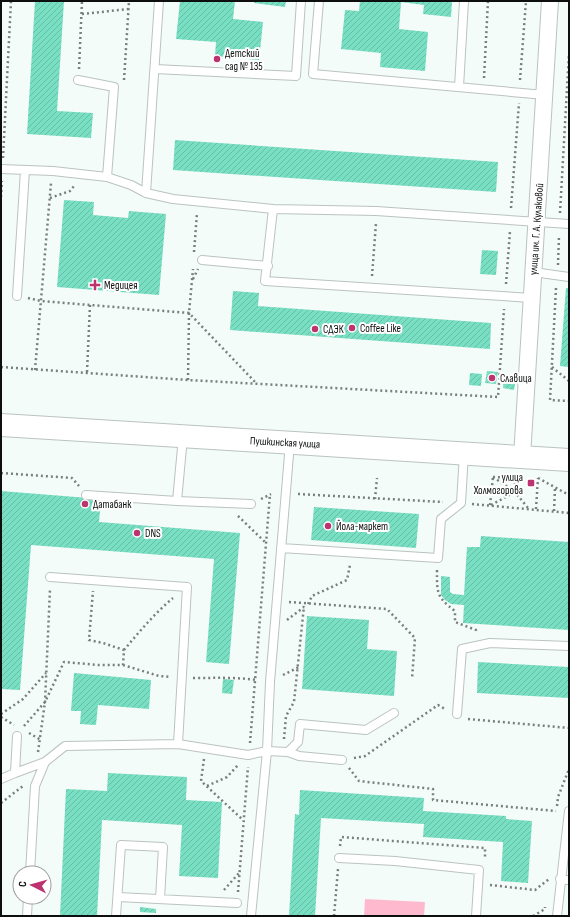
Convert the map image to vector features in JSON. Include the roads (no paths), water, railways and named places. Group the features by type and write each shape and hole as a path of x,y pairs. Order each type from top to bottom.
{"main road":[{"name":"Пушкинская улица","path":"1,425 464,453 522,467 569,460"}],"street":[{"name":"улица им. Г. А. Кулаковой","path":"522,467 550,1"}],"lane":[{"path":"146,192 159,1"},
{"path":"154,69 296,76 301,1"},
{"path":"319,1 312,74 545,95"},
{"path":"459,87 464,1"},
{"path":"78,80 114,87 107,177"},
{"path":"2,169 53,171 107,177 146,192 172,199 197,203 273,209 376,211 569,224"},
{"path":"17,296 25,170"},
{"path":"273,209 268,266 265,281 532,298"},
{"path":"202,260 268,266"},
{"path":"533,272 569,276"},
{"path":"177,501 183,437"},
{"path":"251,916 267,751 276,601 290,442"},
{"path":"281,548 438,558 441,519 461,504 464,453"},
{"path":"86,495 251,504"},
{"path":"50,577 187,587 178,744"},
{"path":"457,714 462,649 490,643 569,646"},
{"path":"286,752 298,742 300,724 366,730 394,713"},
{"path":"16,772 17,736"},
{"path":"1,779 16,772 46,762 65,746 178,744 248,755 267,751 286,752 299,756 342,760"},
{"path":"30,865 35,786 46,762"},
{"path":"557,916 560,879 569,811"},
{"path":"116,916 121,845 163,847 160,899"},
{"path":"339,858 395,861 479,870 476,916"},
{"path":"560,879 569,880"},
{"path":"118,897 237,902"},
{"path":"27,916 28,905"}],"place":[{"name":"Детский сад № 135","path":"217,59"},
{"name":"Медицея","path":"95,285"},
{"name":"Coffee Like","path":"352,328"},
{"name":"СДЭК","path":"315,329"},
{"name":"Славица","path":"492,378"},
{"name":"улица Холмогорова","path":"531,483"},
{"name":"Датабанк","path":"85,504"},
{"name":"Йола-маркет","path":"328,526"},
{"name":"DNS","path":"137,533"}]}
